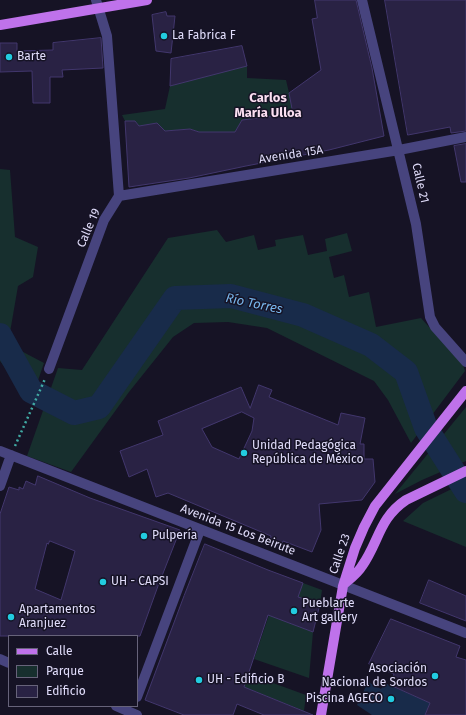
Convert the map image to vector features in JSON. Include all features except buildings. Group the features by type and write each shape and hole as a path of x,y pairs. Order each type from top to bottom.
{"main road":[{"path":"0,25 97,4 147,0"},
{"name":"Calle 23","path":"343,586 355,548 375,506 466,390"},
{"name":"Calle 23","path":"343,586 362,567 390,513 397,506 406,500 466,471"},
{"path":"320,715 343,586"}],"street":[{"name":"Calle 21","path":"362,0 416,224 430,317 435,328 466,362"},
{"path":"97,4 107,36 119,196"},
{"name":"Avenida 15A","path":"119,196 399,150 466,137"},
{"name":"Calle 19","path":"49,368 104,220 119,196"},
{"name":"Avenida 15 Los Beirute","path":"0,451 466,633"},
{"path":"0,486 11,455"},
{"path":"138,694 200,530"},
{"path":"119,707 133,712"}],"path":[{"path":"11,455 49,368"}],"green space":[{"path":"247,66 247,78 286,80 294,114 242,120 235,132 199,132 190,129 165,131 157,123 139,126 135,121 125,121 122,115 165,109 170,86 210,74"},
{"path":"0,169 10,170 15,237 38,247 33,277 18,286 8,344 44,363 33,395 21,389 0,361"},
{"path":"217,230 226,242 254,235 258,250 276,246 275,240 303,235 308,255 327,251 325,239 347,233 352,251 329,257 334,278 344,275 349,297 369,292 376,327 421,318 463,365 465,371 411,443 388,400 374,381 267,328 228,322 194,323 173,337 129,392 71,472 27,456 58,368 82,370 168,238"},
{"path":"466,407 466,461 422,480 395,494"},
{"path":"466,482 466,547 403,521 423,503"},
{"path":"303,583 322,590 320,604 298,597"},
{"path":"269,615 313,632 309,678 254,659"},
{"path":"248,674 306,695 304,711 244,687"}],"water":[{"name":"Piscina AGECO","path":"368,682 381,689 385,683 430,703 425,715 372,715 357,705"}],"waterway":[{"name":"Río Torres","path":"0,335 31,391 74,413 99,407 175,298 231,296 303,315 371,345 406,372 426,428 466,491"}],"place":[{"name":"La Fabrica F","path":"164,36"},
{"name":"Barte","path":"9,57"},
{"name":"Unidad Pedagógica República de México","path":"244,453"},
{"name":"Pulpería","path":"144,536"},
{"name":"UH - CAPSI","path":"103,582"},
{"name":"Pueblarte Art gallery","path":"294,611"},
{"name":"Apartamentos Aranjuez","path":"11,617"},
{"name":"Asociación Nacional de Sordos","path":"435,676"},
{"name":"UH - Edificio B","path":"199,680"},
{"name":"Piscina AGECO","path":"391,699"}],"district":[{"name":"Carlos María Ulloa","path":"268,106"}]}
